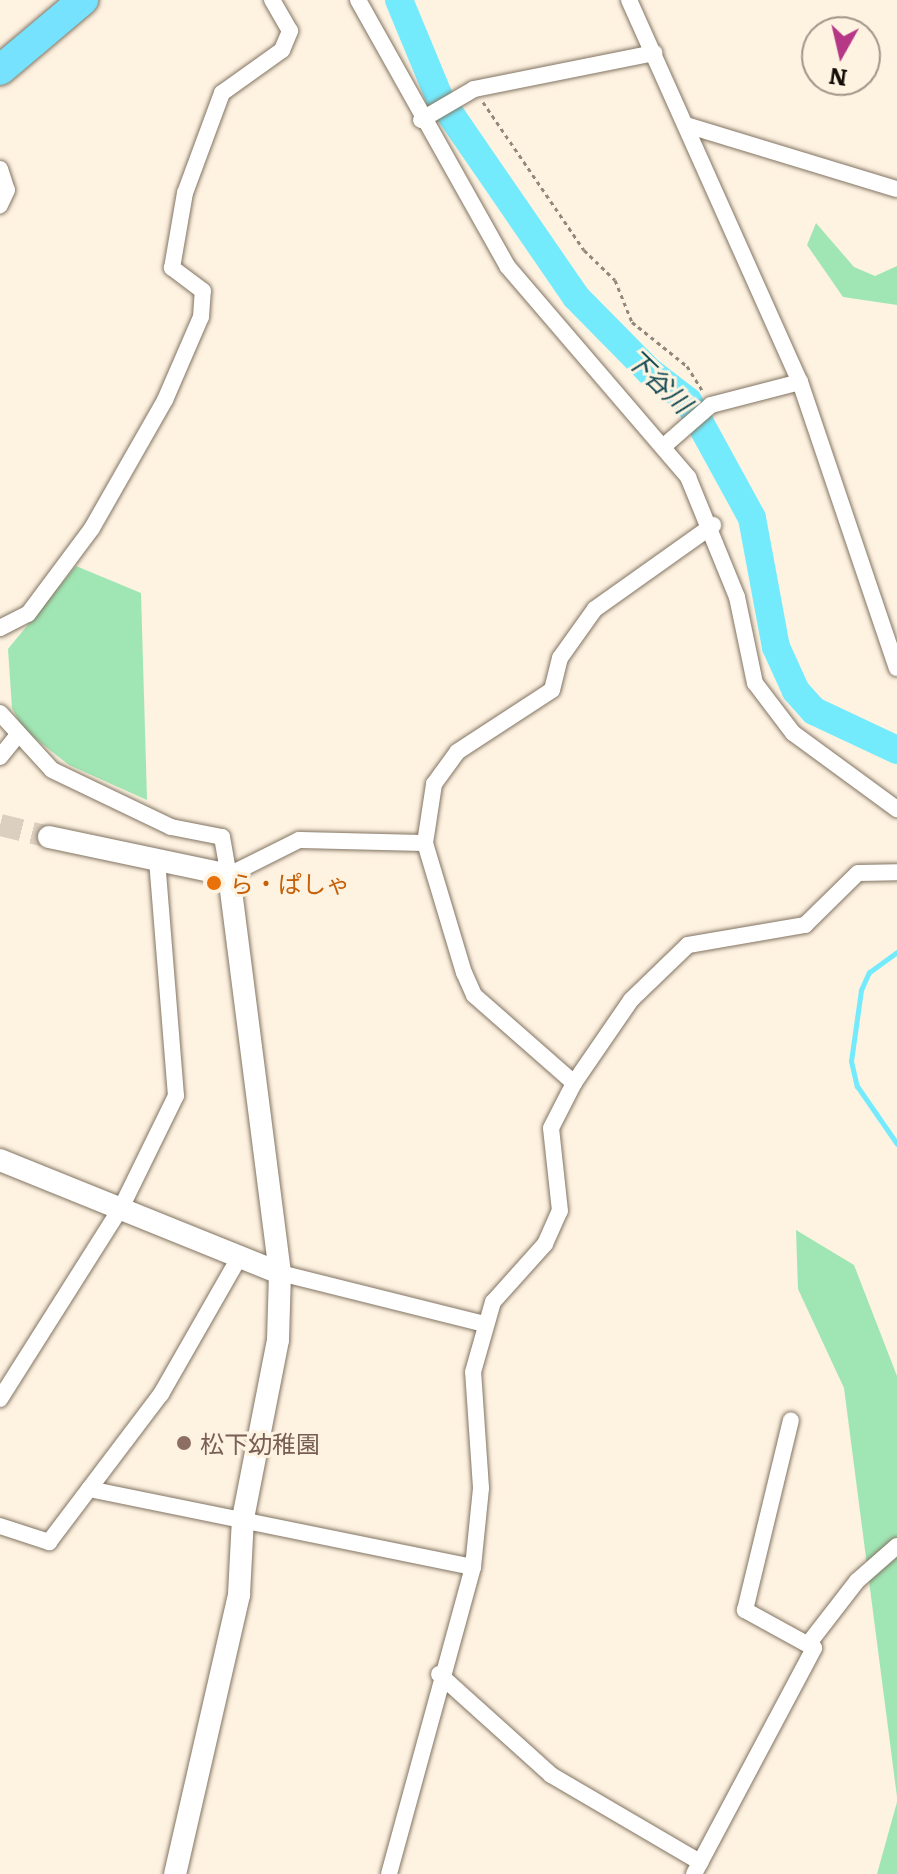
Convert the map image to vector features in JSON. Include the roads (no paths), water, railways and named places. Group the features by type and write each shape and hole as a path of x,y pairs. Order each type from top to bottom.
{"highway":[{"path":"0,70 83,0"}],"street":[{"path":"0,628 28,614 92,528 171,386 201,317 203,291 172,268 185,193 222,93 282,50 290,31 272,0"},
{"path":"358,0 421,120 508,267 664,446 713,525 755,683 793,733 897,809"},
{"path":"629,0 800,382 897,668"},
{"path":"421,120 474,89 654,53"},
{"path":"686,125 897,189"},
{"path":"0,169 7,190 0,205"},
{"path":"664,446 711,405 800,382"},
{"path":"574,1083 474,995 425,843 434,784 457,752 552,690 560,658 595,609 713,525"},
{"path":"0,713 16,737 52,770 124,808 171,827 212,830 222,837 229,875 280,1273 278,1340 243,1518 239,1595 175,1874"},
{"path":"0,757 16,737"},
{"path":"49,837 229,875 299,840 425,843"},
{"path":"0,1399 122,1206 176,1096 157,860"},
{"path":"389,1874 439,1674 473,1567 481,1488 473,1372 484,1324 493,1302 545,1244 560,1211 551,1128 574,1083 631,1000 688,945 805,925 858,873 897,872"},
{"path":"0,1160 122,1206 280,1273 484,1324"},
{"path":"0,1526 49,1542 161,1394 240,1256"},
{"path":"439,1674 551,1775 697,1868 814,1648 745,1610 791,1420"},
{"path":"89,1489 473,1567"},
{"path":"809,1643 857,1581 897,1546"}],"waterway":[{"name":"下谷川","path":"399,0 440,99 576,297 650,372 688,401 752,518 776,647 796,691 814,711 897,750"},
{"path":"897,952 869,972 861,990 851,1061 857,1086 897,1144"}],"tunnel":[{"path":"0,825 49,837"}],"place":[{"name":"ら・ぱしゃ","path":"214,883"},
{"name":"松下幼稚園","path":"184,1443"}]}
